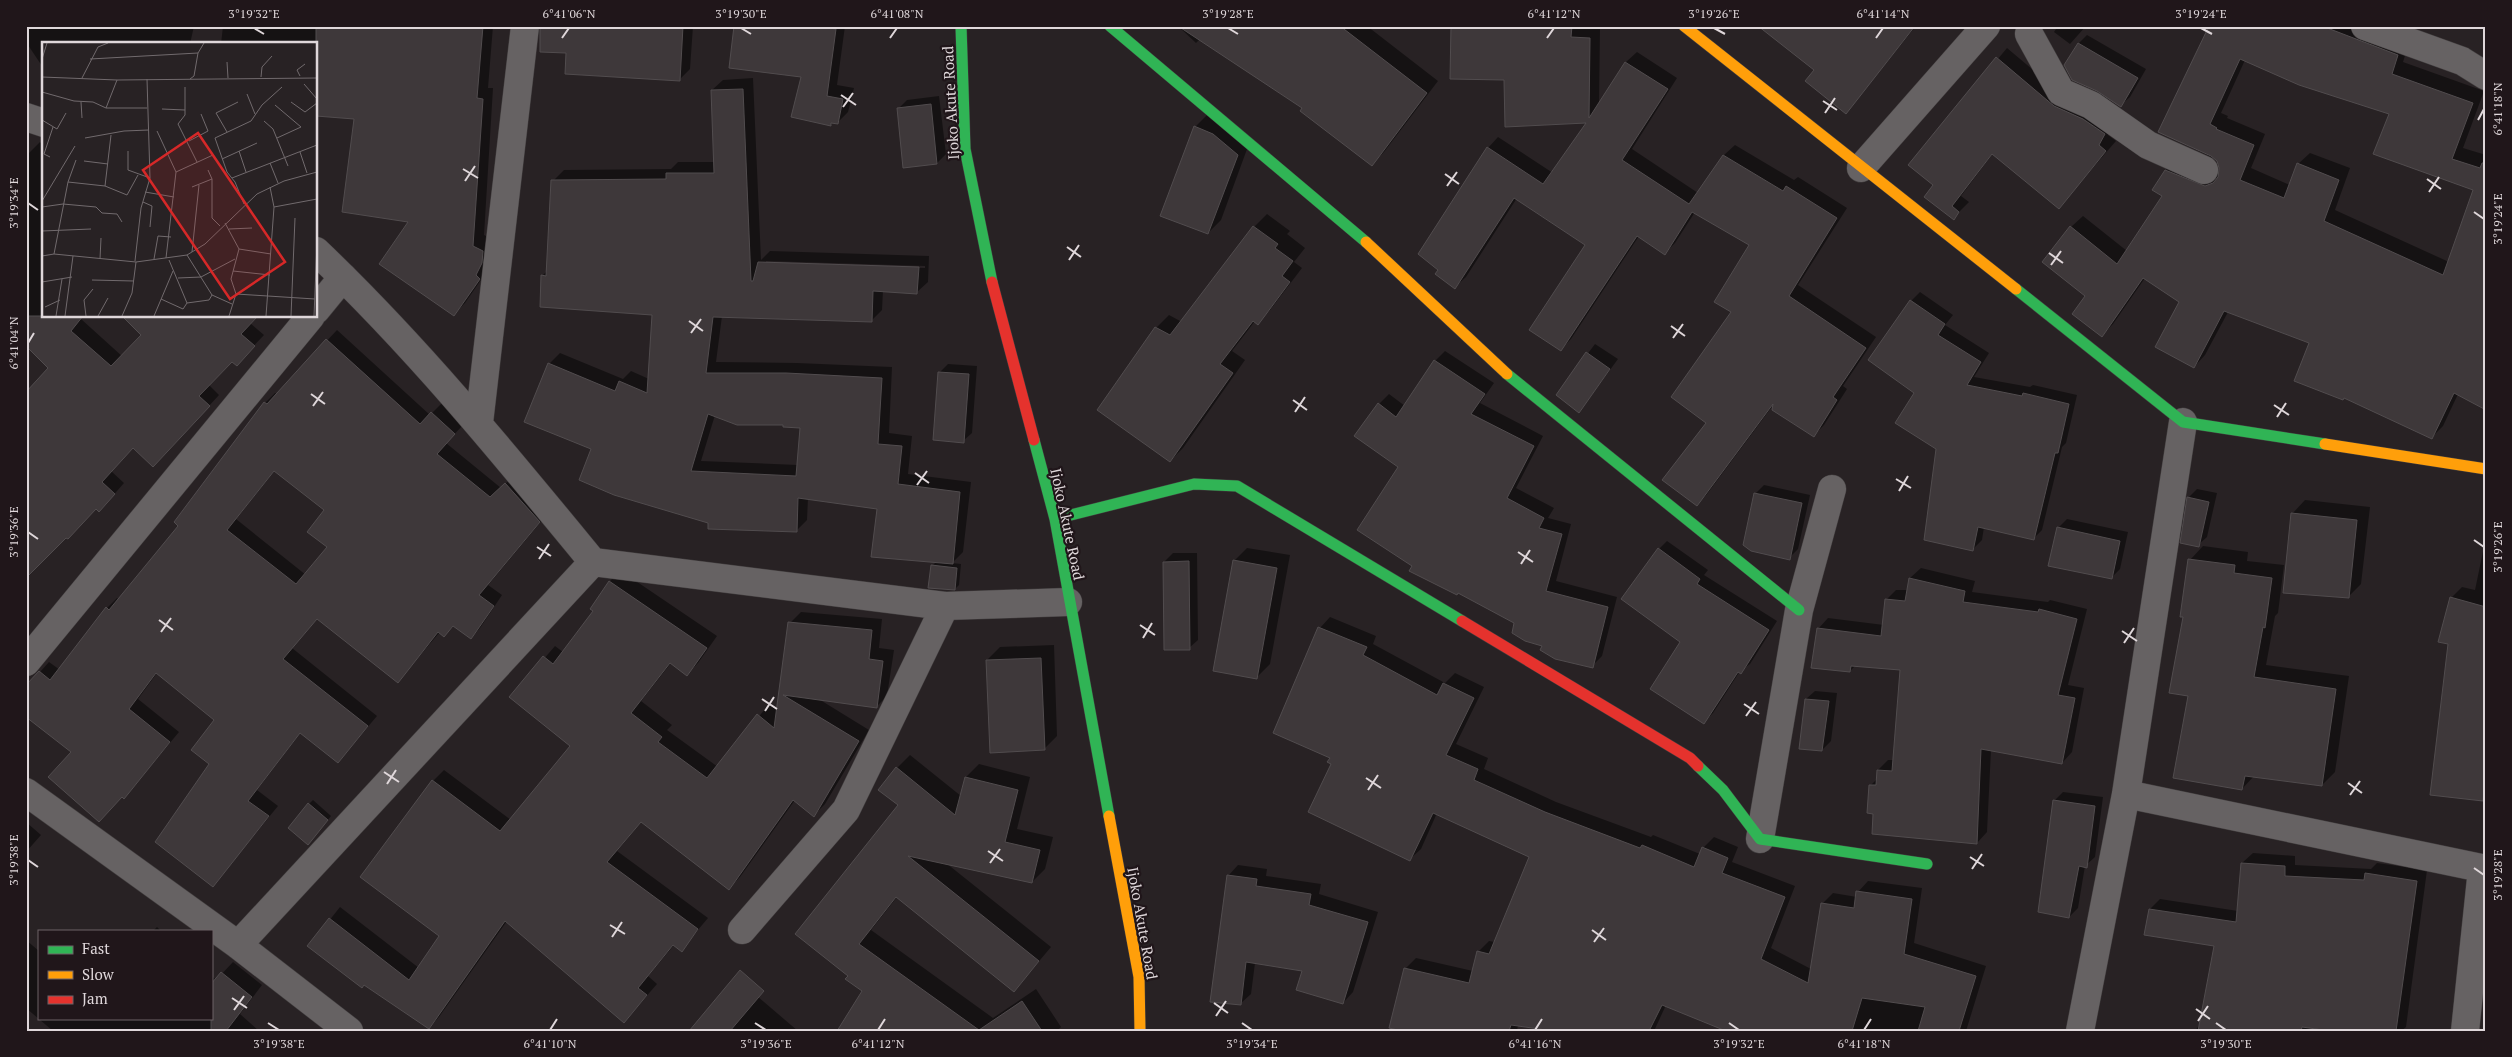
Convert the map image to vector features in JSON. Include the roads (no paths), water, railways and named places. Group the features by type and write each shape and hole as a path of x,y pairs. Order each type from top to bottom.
{"street":[{"path":"480,423 525,26"},
{"name":"Ijoko Akute Road","path":"961,26 965,149 990,275 1055,520 1068,602 1139,977 1140,1031"},
{"path":"1110,26 1393,264 1521,387 1799,610"},
{"path":"1684,26 2182,422 2486,469"},
{"path":"1861,168 1986,26"},
{"path":"2365,26 2462,61 2486,76"},
{"path":"2027,29 2061,92 2091,105 2148,145 2204,170"},
{"path":"26,117 42,122"},
{"path":"318,253 480,423 593,562 945,606 1068,602"},
{"path":"318,308 343,277"},
{"path":"26,662 309,318"},
{"path":"2080,1031 2126,794 2182,422"},
{"path":"1055,520 1194,484 1237,486 1690,758 1723,790 1760,839 1927,864"},
{"path":"1760,839 1799,610 1832,490"},
{"path":"238,946 593,562"},
{"path":"742,930 846,810 945,606"},
{"path":"26,792 238,946 348,1031"},
{"path":"2126,794 2484,869 2465,1031"}]}
